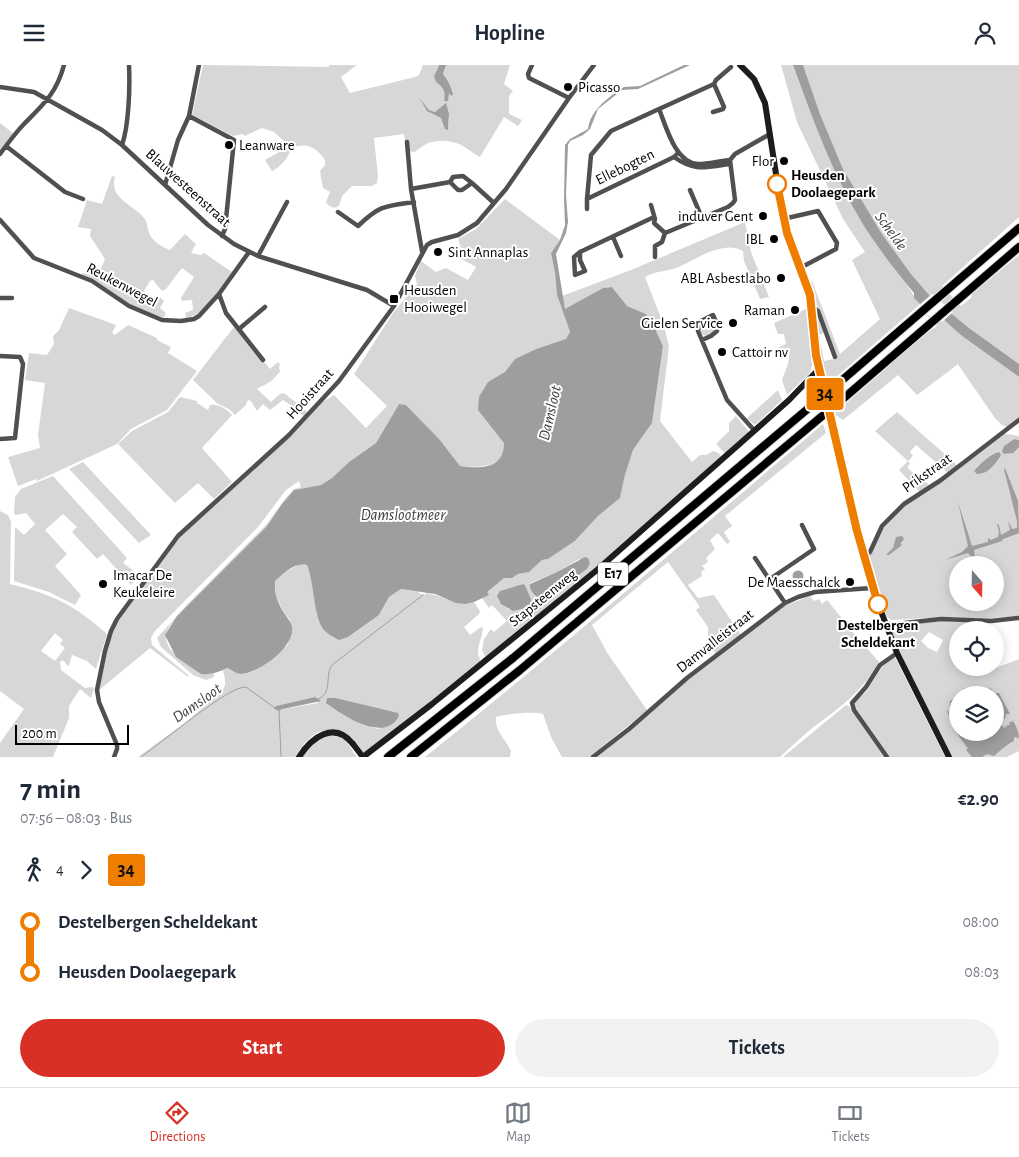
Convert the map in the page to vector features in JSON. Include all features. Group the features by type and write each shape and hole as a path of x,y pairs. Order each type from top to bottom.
{"highway":[{"name":"E17","path":"388,757 513,658 818,401 1019,228"},
{"name":"E17","path":"411,757 527,664 837,404 1019,247"}],"main road":[{"path":"740,65 754,79 763,95 783,219 808,287 812,307 814,345 872,587 897,653 949,757"},
{"name":"Stapsteenweg","path":"299,757 310,742 319,735 326,733 342,735 348,738 363,757 597,571 813,375 821,375"},
{"name":"Stapsteenweg","path":"804,385 821,375"}],"street":[{"path":"0,154 24,124 48,99 59,80 64,65"},
{"path":"122,145 127,111 129,65"},
{"path":"165,185 178,139 189,116 199,65"},
{"path":"532,65 528,75 529,78 569,98"},
{"path":"422,251 432,242 458,235 477,223 506,189 594,65"},
{"path":"659,109 714,85 716,80 731,67"},
{"path":"713,112 724,107 714,85"},
{"name":"Blauwesteenstraat","path":"0,87 29,91 48,99 102,130 122,145 208,225 249,252 367,290 394,306"},
{"name":"Ellebogten","path":"587,209 591,155 610,131 619,125 659,109 676,155 697,164 730,162"},
{"path":"189,116 234,140 225,229 222,236"},
{"path":"655,257 655,246 662,242 665,233 728,207 733,203 735,200 730,162 735,154 770,134"},
{"path":"406,142 411,189 422,251"},
{"path":"6,146 65,192 83,199"},
{"name":"Ellebogten","path":"587,199 676,155"},
{"path":"411,189 450,182 453,177 463,175 494,203"},
{"path":"450,182 458,190 462,191 472,183"},
{"path":"690,190 702,218"},
{"path":"258,256 286,202"},
{"path":"338,213 358,226 373,212 387,205 414,202"},
{"path":"651,205 654,223"},
{"path":"783,219 819,212 837,243 836,249 800,268"},
{"path":"580,252 580,261 586,271 575,275 574,257 580,252 654,217"},
{"name":"Reukenwegel","path":"0,220 34,257 92,281 129,306 160,320 194,319 204,311 218,294 249,252"},
{"path":"640,224 648,221 654,223 665,233"},
{"path":"613,237 622,256"},
{"name":"Hooistraat","path":"114,757 117,745 99,702 97,690 102,658 117,619 178,536 289,435 339,381 394,306 422,251"},
{"path":"218,294 226,313 263,361"},
{"path":"0,298 12,298"},
{"path":"239,329 265,307"},
{"path":"812,307 818,311 835,357"},
{"path":"702,340 711,337 716,331 717,324 713,315 700,322 698,331 727,399 754,430"},
{"path":"0,356 20,357 23,364 15,437 0,439"},
{"name":"Prikstraat","path":"864,558 870,552 882,526 904,505 941,480 1019,420"},
{"path":"770,579 814,549 802,525"},
{"path":"755,558 785,603"},
{"name":"Damvalleistraat","path":"593,757 629,729 687,678 785,603 798,597 815,593 872,587"},
{"path":"886,625 941,619 991,621 1019,617"},
{"path":"887,757 854,710 852,703 880,665 897,653"}],"shaded area":[{"path":"203,65 329,67 329,65 357,65 341,77 350,93 415,77 419,75 423,65 439,65 435,73 448,101 447,95 452,91 443,74 446,65 510,65 504,84 513,91 509,96 509,114 522,120 518,126 504,117 480,157 462,145 450,141 434,141 424,145 415,152 406,151 404,134 374,138 377,183 372,186 352,186 342,196 339,206 334,208 326,202 330,192 323,188 320,171 325,165 325,160 315,149 306,146 291,148 284,161 272,171 265,160 286,148 285,142 274,132 262,128 245,136 243,134 233,136 192,115","holes":["420,97 429,110 435,112 443,106 448,114 448,129 445,128 441,118 427,110"]},
{"path":"781,65 793,65 839,178 884,255 920,304 926,311 944,320 1019,377 1019,418 1007,427 995,418 957,363 957,365 917,395 898,375 843,420 834,414 937,326 918,306 827,385 817,337 816,313 824,333 819,335 824,361 835,360 837,357 819,308 814,302 809,283 812,281 840,354 880,319 852,260 865,252 843,219 797,122"},
{"path":"803,65 1019,65 1019,217 942,286 961,306 971,298 972,294 1019,255 1019,364 969,328 930,296 911,274 882,234 843,169 820,114"},
{"path":"0,123 13,133 0,150"},
{"path":"112,176 115,177 114,184 118,196 144,218 152,239 170,250 185,234 196,244 191,253 201,255 204,253 232,272 213,300 201,312 186,318 185,313 193,310 192,300 182,301 181,298 194,277 182,268 166,289 162,291 153,280 150,281 141,296 154,304 160,297 164,301 160,308 166,313 164,318 131,306 97,282 81,274 84,273 97,278 105,259 90,236 91,229 78,227 87,200 102,204"},
{"path":"505,199 560,240 551,253 557,295 570,332 567,339 536,349 515,359 505,373 488,382 496,427 504,443 505,451 503,457 491,465 460,466 440,440 406,405 399,404 376,443 321,485 294,490 267,526 171,624 166,637 172,651 185,662 206,674 214,673 214,677 206,680 193,675 161,647 157,638 184,608 266,525 284,500 294,489 301,487 299,481 286,490 258,527 155,631 151,638 152,645 189,676 150,648 98,691 111,635 117,623 179,537 292,435 321,403 334,395 366,428 387,406 354,374 393,313 417,284 415,276 421,261 436,272 446,268 468,280 476,267 454,255 461,248 458,239 476,229"},
{"path":"745,222 751,252 769,297 760,299 744,261 743,251 735,248 718,249 676,268 645,277 663,323 669,346 660,421 692,462 700,455 706,455 713,451 719,453 721,457 594,570 486,658 482,650 484,639 491,629 494,632 507,621 492,605 489,608 482,598 488,595 486,592 504,578 512,578 518,574 529,572 542,560 548,559 575,541 598,516 620,498 633,450 652,423 663,346 652,322 646,314 627,306 612,287 603,288 565,310 562,296 631,270","holes":["579,559 587,569 565,586 543,599 532,593 530,583 557,572","523,584 531,599 509,610 499,601 500,591"]},
{"path":"69,308 116,325 112,333 115,335 128,325 157,338 157,340 171,347 168,353 197,371 167,410 131,429 117,444 37,481 36,479 18,486 8,457 40,448 38,435 45,383 25,380 29,353 47,355 54,344 53,336 59,330"},
{"path":"806,309 812,365 810,373 787,395 782,380 788,364 790,349 776,353 776,349 786,344 784,334 778,334 774,323"},
{"path":"707,322 712,324 714,329 712,334 707,336 702,334 700,329 702,324"},
{"path":"234,327 270,369 278,362 280,364 280,372 270,382 257,389 271,402 284,393 307,412 304,416 283,400 270,410 263,404 257,411 251,401 248,400 245,406 235,415 229,409 218,404 193,380"},
{"path":"778,390 782,400 755,425 747,418"},
{"path":"180,397 197,401 197,403 208,410 210,405 219,406 232,415 202,448 232,482 214,499 198,483 175,503 118,444 132,431 168,412"},
{"path":"897,412 957,465 1000,433 1019,436 1019,440 1014,439 1004,446 1004,454 1010,453 1019,447 1019,616 984,619 945,617 892,620 887,617 868,563 872,549 879,535 899,512 948,473 916,445 910,452 913,456 908,461 875,431","holes":["992,456 996,463 989,470 974,471 978,465"]},
{"path":"736,416 749,432 725,453 716,444 729,431 729,423"},
{"path":"823,424 826,433 725,516 732,526 724,532 730,542 727,544 718,533 710,540 715,549 706,558 708,562 702,566 705,569 701,572 702,576 688,585 698,598 714,595 741,635 716,654 708,642 708,627 696,610 700,607 668,562 592,625 608,654 647,710 590,757 562,757 551,737 543,714 533,713 496,717 499,731 511,751 510,757 425,757 575,634"},
{"path":"908,461 910,464 907,467 920,480 923,479 929,485 920,492 899,470"},
{"path":"83,462 151,535 139,543 69,469"},
{"path":"53,476 127,558 123,563 139,575 131,585 103,554 97,559 72,532 77,527 63,514 45,530 67,554 55,566 81,595 75,605 49,592 14,581 15,527 24,535 35,524 26,513 14,514 15,497 21,489"},
{"path":"0,511 8,515 11,521 10,584 39,592 62,602 84,615 107,634 96,669 87,661 72,655 69,666 63,660 60,662 61,670 85,688 92,687 94,689 91,698 80,689 69,706 69,718 53,757 0,757 0,743 24,709 0,691","holes":["55,633 63,640 60,644 65,648 55,661 41,651"]},
{"path":"300,564 307,565 312,578 317,615 348,637 379,615 389,597 401,589 425,595 426,593 432,594 456,602 474,602 480,611 479,614 464,627 470,635 481,627 483,628 478,649 481,662 364,753 346,734 329,730 317,733 303,746 295,757 138,757 186,722 208,703 209,693 219,691 224,687 223,670 227,668 241,674 249,673 271,660 288,644 290,620 279,602 275,587 275,581 287,571","holes":["315,697 318,703 278,710 276,706","336,698 397,713 399,716 378,729 351,718 326,702"]},
{"path":"810,596 814,601 819,599 822,604 827,600 879,662 857,692 806,733 780,757 595,757 685,682 784,606"},
{"path":"949,621 949,676 1004,676 1004,665 1019,659 1019,751 1007,757 952,757 908,671 890,627 891,625","holes":["929,632 943,640 937,652 928,648 921,641"]},
{"path":"895,657 945,757 889,757 854,704 866,692 887,661"},
{"path":"846,705 849,706 884,757 783,757"},
{"path":"327,736 339,737 346,741 357,757 302,757 311,745"}],"water":[{"path":"439,65 446,65 443,74 453,94 451,96 449,93 448,101 444,101 445,95 443,90 436,82 434,76"},
{"name":"Damslootmeer","path":"684,65 690,65 638,89 622,90 598,109 590,129 583,135 570,141 568,145 566,194 568,222 566,233 556,254 565,309 603,288 612,287 627,306 646,314 652,322 663,346 652,423 633,450 620,498 598,516 575,541 548,559 542,560 529,572 518,574 512,578 504,578 487,592 489,595 474,602 456,603 435,594 401,589 389,597 379,615 348,637 339,640 327,632 321,625 316,610 310,573 307,565 303,564 290,569 275,581 278,602 292,627 288,643 266,664 248,673 239,674 227,668 214,673 201,674 176,657 165,635 177,616 267,526 294,490 321,485 376,443 399,404 406,405 440,440 460,466 483,467 496,462 500,458 504,443 478,410 479,397 488,382 505,372 515,359 536,349 566,339 570,332 557,295 551,253 560,240 565,225 565,145 570,139 588,129 589,123 596,111 605,101 620,89 640,86"},
{"name":"Schelde","path":"793,65 803,65 820,114 843,169 882,234 911,274 930,296 969,328 1019,364 1019,377 961,335 944,320 928,312 914,298 914,293 888,260 853,207 816,127"},
{"path":"419,97 429,110 435,112 446,103 449,114 448,130 445,129 441,118 427,111"},
{"path":"1014,439 1019,440 1019,447 1013,453 1004,454 1002,451 1004,446"},
{"path":"999,452 1001,455 988,471 977,474 974,471 985,460"},
{"path":"1005,468 1018,501 1019,533 974,550 975,556 971,556 968,553 954,556 962,552 968,546 958,502 972,546 988,542 988,538 991,540 998,537 997,524 999,525 1001,535 1010,530 1008,521 1012,529 1017,528 1017,521"},
{"path":"902,536 904,539 900,544 902,545 889,555 886,555 893,548 896,537"},
{"path":"585,557 588,558 590,563 587,569 548,598 538,597 531,590 530,584"},
{"path":"798,570 804,576 798,582 792,576"},
{"path":"523,584 531,599 531,604 525,608 513,611 501,604 497,596 500,591"},
{"path":"315,697 321,701 278,710 274,709 276,706"},
{"path":"327,698 336,698 398,713 399,716 392,724 384,727 363,725 326,703"},
{"path":"1004,703 1010,714 1006,714 1005,719"},
{"path":"1012,720 1017,729 1019,738 1014,737 1014,741 1006,745 994,756 987,754 982,757 972,757 966,750 968,748 962,741 1004,741 1004,727 1010,725 1009,722 1012,722"}],"pier":[{"path":"932,294 953,312 942,322 926,314 918,306"}],"waterway":[{"name":"Damsloot","path":"316,700 325,694 332,665 423,595"},
{"name":"Damsloot","path":"141,757 195,716 238,689 246,687 279,711 281,709"},
{"path":"279,711 282,757"}],"bus line":[{"name":"34","path":"777,184 787,233 810,295 816,355 857,531 878,604"}],"place":[{"name":"Picasso","path":"568,87"},
{"name":"Leanware","path":"229,145"},
{"name":"Flor","path":"784,161"},
{"name":"Heusden Doolaegepark","path":"777,184"},
{"name":"induver Gent","path":"763,216"},
{"name":"IBL","path":"774,239"},
{"name":"Sint Annaplas","path":"438,252"},
{"name":"ABL Asbestlabo","path":"781,278"},
{"name":"Heusden Hooiwegel","path":"394,299"},
{"name":"Raman","path":"795,310"},
{"name":"Gielen Service","path":"733,323"},
{"name":"Cattoir nv","path":"722,352"},
{"name":"De Maesschalck","path":"850,582"},
{"name":"Imacar De Keukeleire","path":"103,584"},
{"name":"Destelbergen Scheldekant","path":"878,604"}]}
